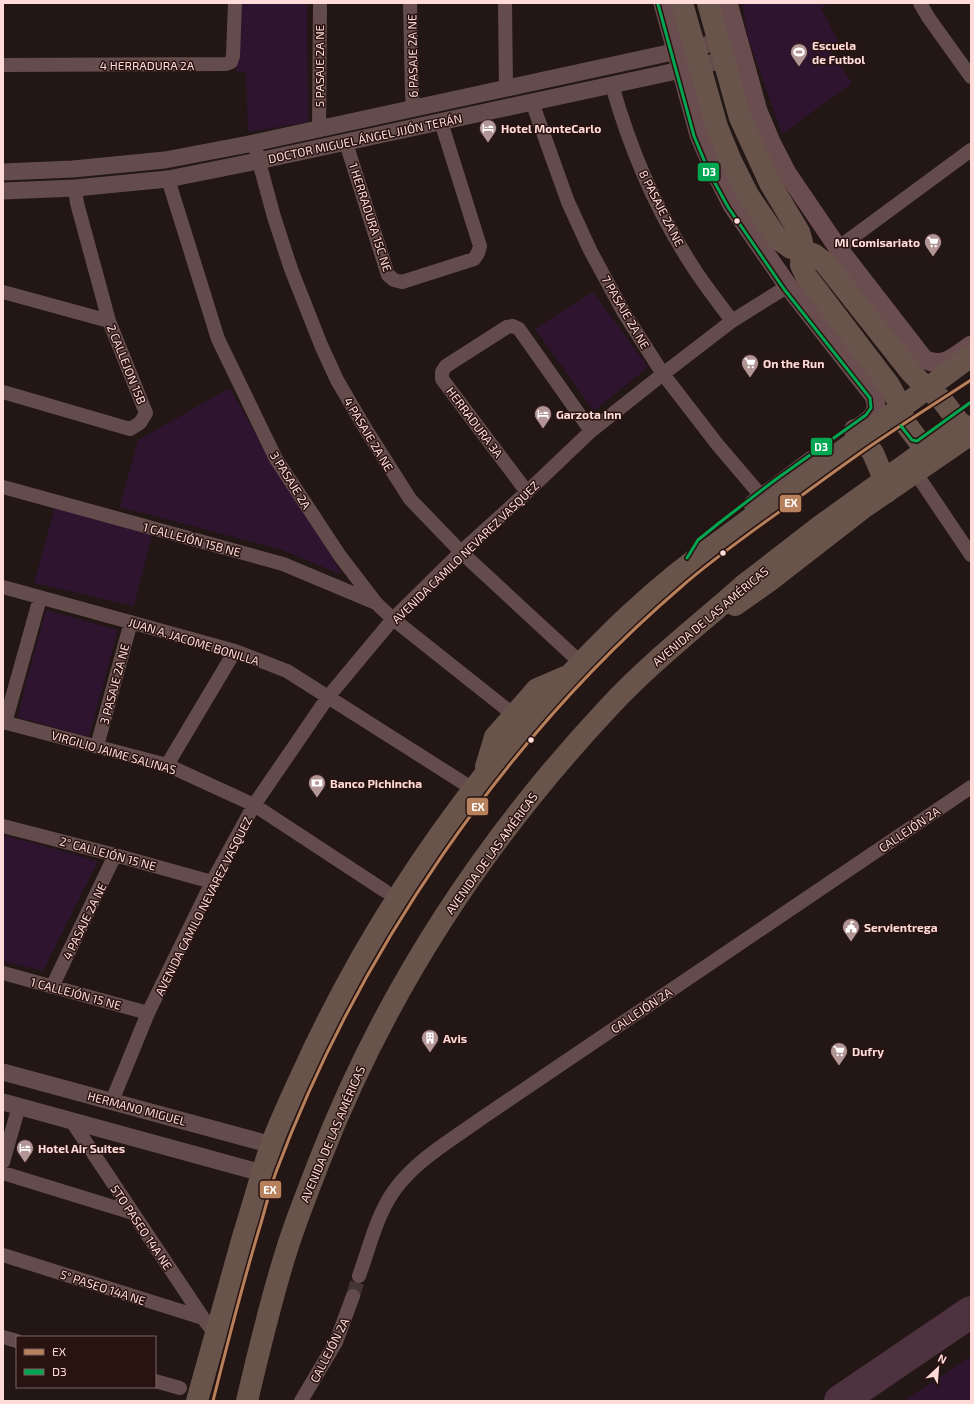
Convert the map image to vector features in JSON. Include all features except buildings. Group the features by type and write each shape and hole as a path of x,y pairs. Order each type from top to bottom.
{"main road":[{"path":"663,3 731,161 748,195 777,238 791,248 813,254 824,262 910,371 928,390 942,400 958,421 971,431"},
{"path":"682,3 688,59 699,135 714,170 732,205 788,286 874,396 877,405 876,411 870,419 762,497 702,543 691,561"},
{"path":"708,3 740,118 770,183 800,232 802,242 801,265 806,276 889,385 899,403 905,423 924,448 922,467"},
{"path":"728,3 758,111 771,142 787,173 838,248 924,359 931,362 942,363 948,361 971,345"},
{"path":"197,1401 210,1324 262,1173 264,1143 320,1008 323,1006 336,1005 403,888 478,782 524,726 576,669 615,628 650,595 691,561 719,542 971,356"},
{"name":"AVENIDA DE LAS AMÉRICAS","path":"248,1401 287,1247 326,1144 352,1082 377,1031 436,929 469,879 525,802 611,705 648,669 744,585 819,527 971,417"},
{"path":"855,430 873,454 886,485 886,492"},
{"path":"705,620 734,605 769,581 863,508 971,434"},
{"path":"478,782 495,737 536,688 576,669"},
{"path":"367,949 370,915 414,845 447,825"}],"street":[{"name":"4 HERRADURA 2A","path":"3,65 226,64 231,62 233,56 235,3"},
{"name":"5 PASAJE 2A NE","path":"319,128 320,3"},
{"name":"6 PASAJE 2A NE","path":"410,3 413,108"},
{"path":"505,3 506,88"},
{"path":"920,3 928,17 971,77"},
{"name":"DOCTOR MIGUEL ÁNGEL JIJÓN TERÁN","path":"3,172 72,169 165,160 254,143 506,88 688,59 721,51"},
{"name":"DOCTOR MIGUEL ÁNGEL JIJÓN TERÁN","path":"3,191 75,188 168,179 258,162 612,85 688,59"},
{"name":"8 PASAJE 2A NE","path":"612,85 633,148 660,210 693,267 732,321"},
{"name":"7 PASAJE 2A NE","path":"532,102 568,202 590,250 624,313 663,374 717,444 762,497"},
{"name":"1 HERRADURA 15C NE","path":"346,142 388,275 394,280 402,282 474,258 478,253 480,246 441,122"},
{"name":"4 PASAJE 2A NE","path":"254,143 274,217 291,269 321,345 337,380 365,428 410,499 576,669"},
{"path":"838,248 971,150"},
{"name":"3 PASAJE 2A","path":"168,179 218,339 276,459 340,556 376,603 514,715"},
{"name":"2 CALLEJON 15B","path":"3,392 130,429 140,423 146,413 109,321 77,203 75,188"},
{"name":"AVENIDA CAMILO NEVAREZ VASQUEZ","path":"112,1101 148,1013 212,882 254,805 328,696 394,619 461,552 591,432 732,321 788,286"},
{"path":"3,292 109,321"},
{"name":"HERRADURA 3A","path":"527,492 442,379 442,372 446,366 507,327 513,326 519,329 591,432"},
{"path":"922,467 971,555"},
{"name":"1 CALLEJÓN 15B NE","path":"3,487 283,564 376,603"},
{"name":"JUAN A. JACOME BONILLA","path":"3,587 235,651 287,671 478,782"},
{"path":"4,723 40,598"},
{"name":"3 PASAJE 2A NE","path":"97,746 131,622"},
{"path":"167,765 235,651"},
{"name":"VIRGILIO JAIME SALINAS","path":"4,723 167,765 254,805 385,891"},
{"name":"CALLEJÓN 2A","path":"360,1276 379,1219 396,1188 420,1162 479,1120 971,787"},
{"name":"2° CALLEJÓN 15 NE","path":"3,826 212,882"},
{"name":"4 PASAJE 2A NE","path":"52,987 115,855"},
{"name":"1 CALLEJÓN 15 NE","path":"3,973 148,1013"},
{"name":"HERMANO MIGUEL","path":"3,1072 264,1143"},
{"path":"3,1162 11,1104 262,1173"},
{"name":"5TO PASEO 14A NE","path":"71,1120 210,1324"},
{"path":"3,1173 133,1213"},
{"name":"5° PASEO 14A NE","path":"3,1255 210,1324"},
{"name":"CALLEJÓN 2A","path":"301,1401 336,1342 353,1296"},
{"path":"3,1337 16,1341"},
{"path":"156,1381 180,1388"}],"shaded area":[{"path":"238,3 307,3 308,122 248,132 246,73 236,71"},
{"name":"Escuela de Futbol","path":"742,3 829,3 821,8 839,43 829,50 852,83 782,134 748,37"},
{"path":"593,292 648,367 594,411 535,329"},
{"path":"230,388 272,464 331,555 342,575 280,549 120,507 138,440"},
{"path":"55,508 152,535 134,606 34,583"},
{"path":"46,610 118,630 89,737 17,717"},
{"path":"3,835 98,861 43,971 3,961"},
{"path":"971,1356 971,1401 904,1401"}],"taxiway":[{"path":"840,1401 971,1312"}],"tunnel":[{"path":"353,1296 359,1276"}],"transit line":[{"name":"D3","path":"658,4 694,136 709,172 728,207 784,289 870,398 871,408 866,415 775,480 698,540 687,558"},
{"name":"EX","path":"213,1401 242,1289 276,1172 310,1090 349,1010 394,931 443,854 497,781 555,712 616,647 694,576 856,456 971,380"},
{"name":"D3","path":"901,426 912,440 917,441 971,402"}],"place":[{"name":"Escuela de Futbol","path":"799,67"},
{"name":"Hotel MonteCarlo","path":"488,143"},
{"name":"Mi Comisariato","path":"933,257"},
{"name":"On the Run","path":"750,378"},
{"name":"Garzota Inn","path":"543,429"},
{"name":"Banco Pichincha","path":"317,798"},
{"name":"Servientrega","path":"851,942"},
{"name":"Avis","path":"430,1053"},
{"name":"Dufry","path":"839,1066"},
{"name":"Hotel Air Suites","path":"25,1163"}]}
